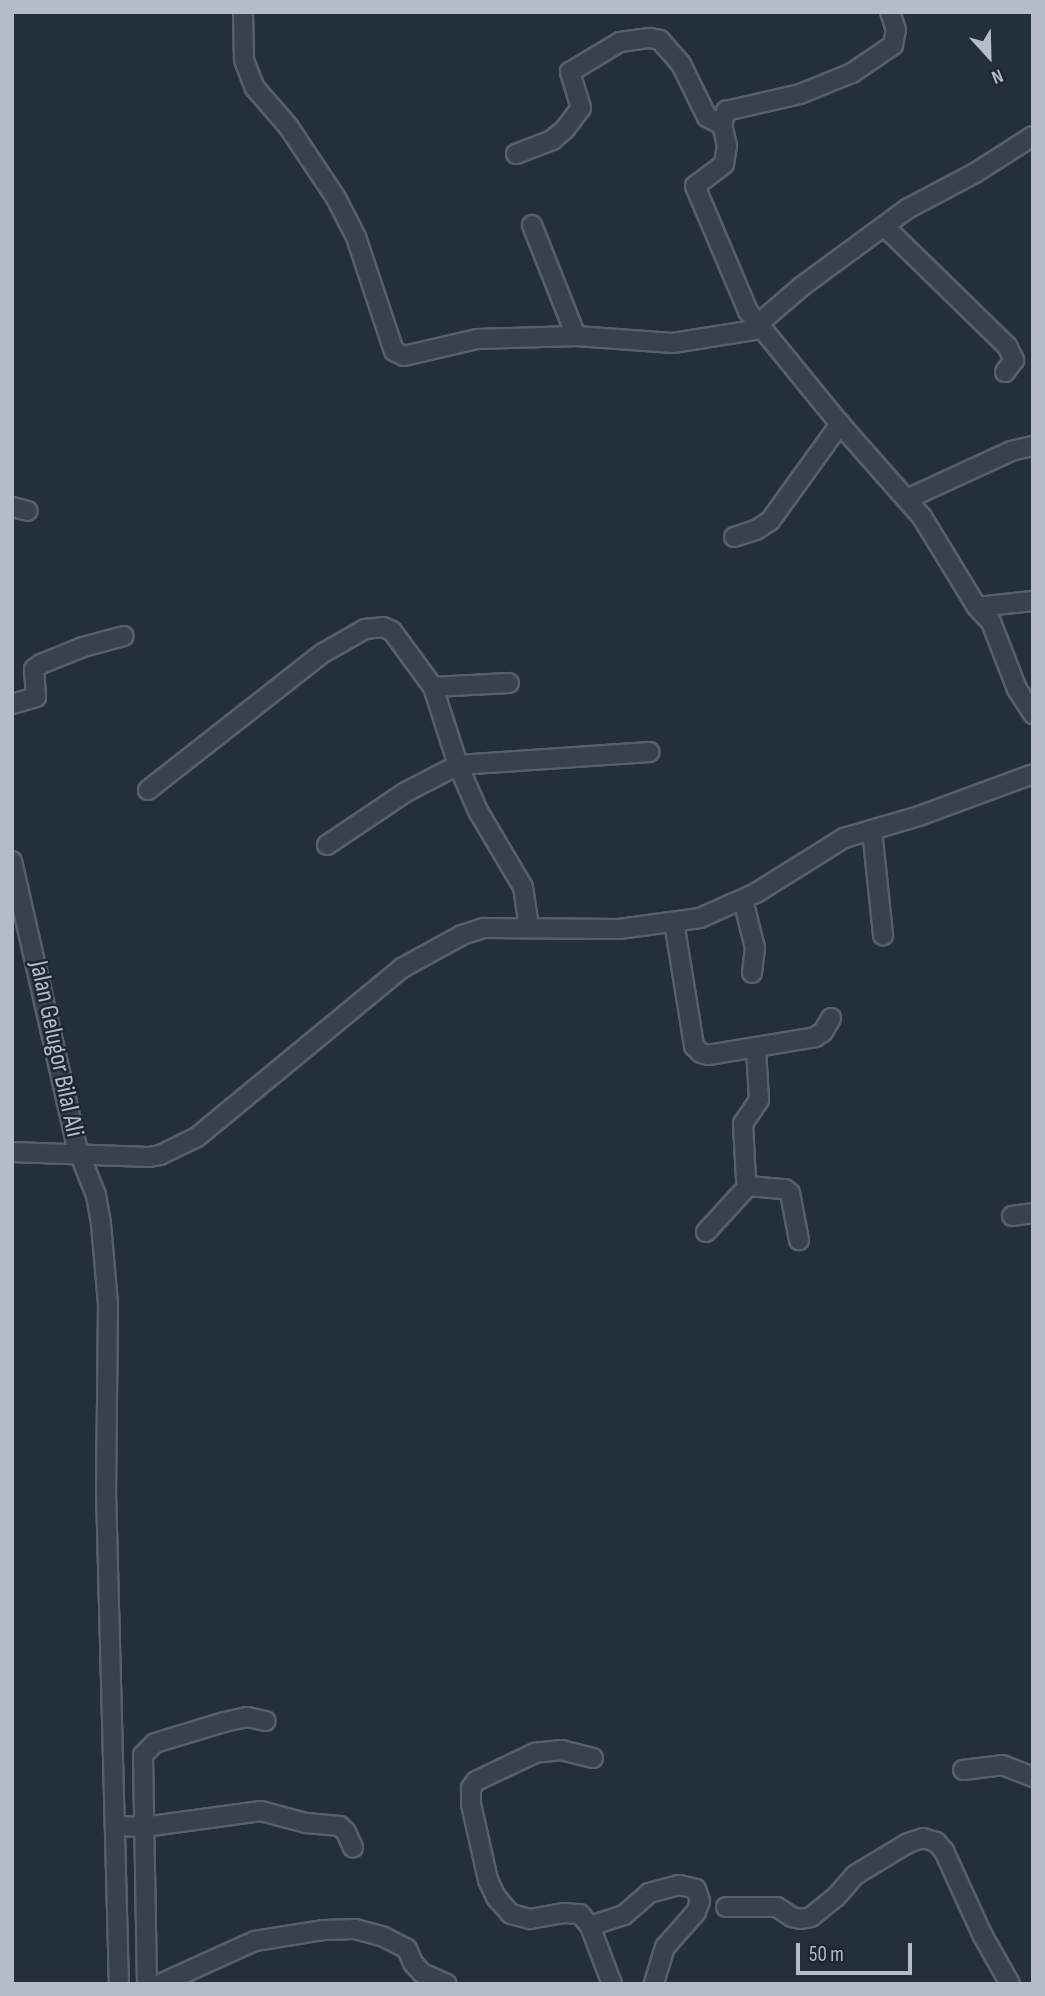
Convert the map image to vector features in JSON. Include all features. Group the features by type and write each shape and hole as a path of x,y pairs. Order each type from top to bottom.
{"street":[{"path":"243,12 244,60 255,88 288,126 341,208 356,237 394,351 404,356 477,339 576,336 673,343 758,327 801,287 907,209 975,173 1033,136"},
{"path":"890,12 896,30 893,45 869,63 830,84 800,94 732,107 722,116 727,146 724,164 696,183 695,191 758,327 840,425 909,498 977,607 990,622 1017,690 1033,714"},
{"path":"516,155 552,140 565,129 581,108 570,72 620,42 650,38 660,40 681,64 708,117 722,124"},
{"path":"533,225 576,336"},
{"path":"884,226 1007,345 1014,360 1005,372"},
{"path":"734,537 770,522 840,425"},
{"path":"909,498 1011,451 1033,446"},
{"path":"977,607 1033,601"},
{"path":"148,790 307,664 365,629 383,627 392,631 433,687 458,765 484,824 519,878 529,927"},
{"path":"21,702 37,694 36,667 83,647 124,636"},
{"path":"433,687 509,684"},
{"path":"327,845 406,792 458,765 650,752"},
{"path":"12,1152 149,1157 197,1137 367,995 437,946 484,928 619,929 700,918 743,900 830,845 1033,774"},
{"path":"872,830 883,935"},
{"name":"Jalan Gelugor Bilal Ali","path":"12,861 99,1209 108,1304 106,1504 117,1826 119,1984"},
{"path":"743,900 755,948 752,973"},
{"path":"674,922 694,1046 708,1055 814,1037 827,1027 831,1018"},
{"path":"706,1233 748,1186 743,1124 759,1100 757,1048"},
{"path":"748,1186 785,1189 790,1193 799,1240"},
{"path":"1012,1216 1033,1213"},
{"path":"147,1984 141,1826 141,1762 146,1750 167,1739 237,1718 266,1721"},
{"path":"593,1758 562,1750 536,1753 476,1781 471,1788 471,1804 488,1880 510,1914 535,1919 574,1912 590,1926 612,1984"},
{"path":"964,1770 1002,1765 1033,1777"},
{"path":"117,1826 141,1826 261,1811 306,1823 340,1826 346,1832 353,1848"},
{"path":"726,1907 776,1907 792,1917 811,1917 836,1897 855,1875 908,1843 923,1838 936,1842 944,1851 983,1936 1010,1984"},
{"path":"590,1926 621,1917 649,1893 679,1885 696,1889 700,1901 696,1912 665,1947 654,1984"},
{"path":"160,1984 255,1941 304,1932 355,1929 382,1936 407,1949 413,1963 422,1973 447,1984"}]}
